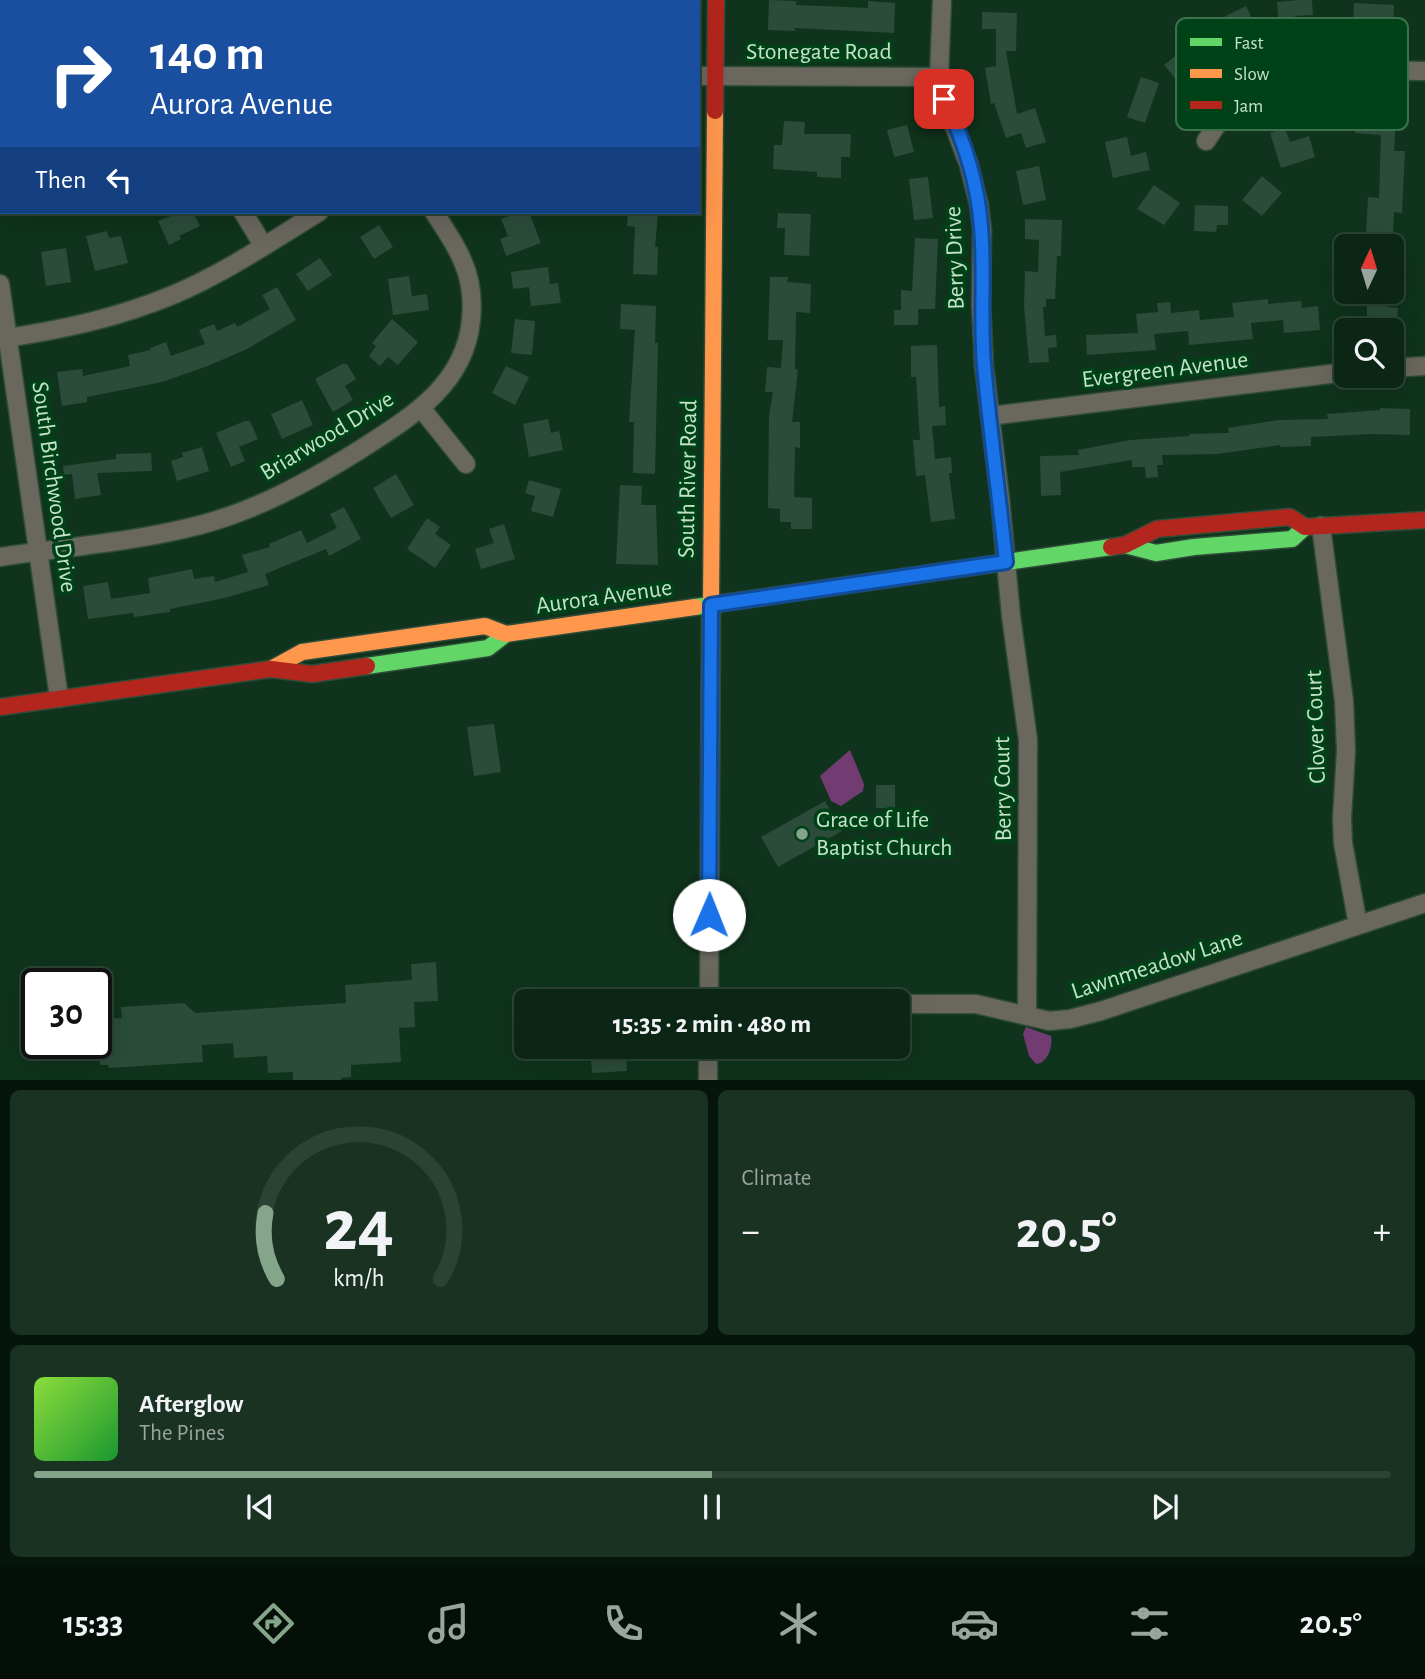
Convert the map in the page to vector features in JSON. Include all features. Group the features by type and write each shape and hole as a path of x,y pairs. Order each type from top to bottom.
{"main road":[{"name":"South River Road","path":"711,605 707,76 716,0"},
{"name":"Aurora Avenue","path":"271,669 302,652 485,626 506,634 711,605 1125,545 1157,529 1290,517 1313,527"},
{"name":"Aurora Avenue","path":"1125,545 1156,553 1292,539 1313,527 1425,520"},
{"name":"Aurora Avenue","path":"0,707 271,669 312,674 488,648 506,634"}],"street":[{"name":"Berry Drive","path":"942,0 939,77 944,99 969,165 982,230 981,317 1006,562"},
{"name":"Stonegate Road","path":"707,76 939,77"},
{"path":"1206,141 1214,130"},
{"path":"244,214 264,245"},
{"path":"4,338 67,329 139,308 198,283 316,214"},
{"name":"Briarwood Drive","path":"0,557 172,532 228,516 276,497 318,476 421,408 453,374 464,353 470,331 472,306 470,285 463,262 435,214"},
{"name":"South Birchwood Drive","path":"0,284 4,338 59,698"},
{"path":"1404,367 1425,366"},
{"name":"Evergreen Avenue","path":"990,416 1334,373"},
{"path":"421,408 466,464"},
{"name":"Clover Court","path":"1313,527 1344,701 1346,751 1343,843 1358,925"},
{"name":"Berry Court","path":"1006,562 1028,740 1027,1016"},
{"name":"South River Road","path":"709,989 711,605"},
{"name":"Lawnmeadow Lane","path":"910,1004 976,1004 1049,1021 1070,1020 1425,903"},
{"path":"708,1059 708,1080"}],"shaded area":[{"path":"850,750 864,784 863,791 841,806 831,801 820,776"},
{"path":"1026,1027 1051,1036 1049,1053 1040,1063 1036,1064 1029,1056 1023,1034"}],"building":[{"path":"769,0 796,1 796,5 868,8 868,1 895,3 894,33 795,28 795,31 768,30"},
{"path":"1312,0 1313,15 1278,18 1277,2"},
{"path":"1354,3 1394,5 1393,18 1353,18"},
{"path":"1246,6 1252,18 1222,18"},
{"path":"982,12 1017,13 1016,51 1006,51 1017,114 1035,108 1046,142 1026,148 1021,133 1006,138 994,103 991,104 985,68 996,66 996,29 982,29"},
{"path":"1176,56 1176,79 1164,65"},
{"path":"1141,77 1159,83 1145,123 1127,117"},
{"path":"784,121 805,122 804,134 851,134 850,157 841,157 841,178 817,177 817,172 773,169 774,145 782,145"},
{"path":"907,125 914,152 894,157 887,130"},
{"path":"1286,130 1290,142 1309,136 1315,157 1281,168 1270,133"},
{"path":"1355,130 1395,130 1394,151 1405,151 1402,213 1394,212 1393,234 1366,234 1368,197 1379,198 1381,135 1355,133"},
{"path":"1127,137 1131,156 1146,152 1150,170 1113,178 1105,142"},
{"path":"1039,166 1046,200 1023,205 1016,171"},
{"path":"1262,176 1282,193 1262,216 1242,200"},
{"path":"928,177 933,218 914,220 909,179"},
{"path":"1154,185 1180,203 1164,225 1137,209"},
{"path":"1195,205 1228,206 1228,225 1217,225 1216,232 1194,231"},
{"path":"778,213 811,214 809,256 784,255 785,228 777,228"},
{"path":"176,214 194,214 200,226 179,236 181,239 169,245 158,221"},
{"path":"515,214 530,214 541,243 506,256 500,239 508,236 501,219"},
{"path":"628,214 658,214 655,247 658,247 657,275 633,274 635,227 627,226"},
{"path":"1025,219 1062,220 1061,256 1057,256 1055,299 1046,299 1046,307 1043,307 1045,336 1056,335 1057,347 1048,348 1049,362 1029,363 1024,306 1025,271 1038,272 1039,240 1025,239"},
{"path":"379,225 393,247 374,259 360,237"},
{"path":"107,231 109,238 121,236 128,263 95,271 86,236"},
{"path":"915,238 938,239 935,309 918,309 918,325 894,325 894,310 901,310 901,290 912,291"},
{"path":"66,248 71,282 46,286 41,252"},
{"path":"320,258 332,275 308,291 296,274"},
{"path":"548,267 550,284 558,283 561,303 531,306 529,287 513,289 511,272"},
{"path":"409,276 412,296 427,294 429,310 393,315 388,279"},
{"path":"770,277 788,277 787,282 811,284 810,313 796,312 795,369 798,370 792,422 800,422 800,448 795,447 794,497 812,498 812,529 791,529 791,522 780,522 780,509 768,508 769,416 773,392 765,392 767,367 781,368 783,340 768,340"},
{"path":"277,287 296,320 247,349 162,382 87,397 87,402 62,406 57,372 82,369 83,376 130,366 128,355 151,350 150,348 166,342 171,356 205,344 199,330 214,324 217,331 235,323 237,327 270,309 262,295"},
{"path":"1268,299 1268,304 1301,301 1302,308 1318,306 1320,330 1284,333 1283,320 1251,323 1253,339 1189,345 1188,331 1154,334 1156,350 1087,355 1086,335 1138,333 1136,314 1158,312 1157,303 1170,302 1171,313 1199,310 1200,320 1234,317 1232,303"},
{"path":"621,304 656,306 655,343 658,343 655,474 633,473 634,422 629,422 635,330 620,329"},
{"path":"1367,304 1387,304 1387,307 1398,308 1397,318 1367,318"},
{"path":"392,319 418,342 398,365 388,357 380,366 369,356 376,346 372,343"},
{"path":"515,319 535,321 532,355 511,353"},
{"path":"937,345 939,407 945,406 946,425 932,426 935,459 951,457 952,473 949,473 955,519 931,522 925,475 916,476 913,440 920,440 916,377 911,377 911,346"},
{"path":"342,364 347,364 356,379 345,386 353,400 333,412 315,379"},
{"path":"506,366 529,377 515,405 492,393"},
{"path":"302,400 313,425 282,439 271,414"},
{"path":"1380,408 1410,409 1410,435 1311,437 1311,446 1280,445 1217,454 1162,455 1163,465 1157,465 1158,477 1146,478 1145,467 1132,467 1132,460 1060,472 1061,495 1041,496 1040,456 1079,455 1078,450 1130,440 1229,433 1228,428 1279,420 1328,419 1327,414"},
{"path":"548,419 551,433 559,431 563,450 529,457 523,424"},
{"path":"250,421 258,439 239,447 245,461 231,467 216,433"},
{"path":"202,447 209,471 177,481 171,461 183,457 182,453"},
{"path":"151,453 152,471 97,473 101,495 75,499 72,474 64,475 63,466 116,459 116,454"},
{"path":"396,474 414,505 391,518 373,488"},
{"path":"529,480 561,489 553,517 531,511 535,496 525,493"},
{"path":"620,485 642,486 641,505 656,505 658,565 616,564"},
{"path":"344,507 361,539 329,556 326,549 265,574 269,585 225,598 170,609 170,612 134,617 133,613 88,619 83,586 108,582 111,599 150,593 148,578 192,569 194,579 214,576 215,582 248,572 242,555 270,547 269,544 301,530 307,543 337,528 330,514"},
{"path":"427,518 440,527 435,534 451,545 435,568 407,549"},
{"path":"504,524 515,559 481,569 475,549 494,543 489,529"},
{"path":"494,724 501,772 474,776 467,727"},
{"path":"876,785 895,785 895,808 876,808"},
{"name":"Grace of Life Baptist Church","path":"825,801 842,831 778,867 761,837"},
{"path":"436,962 438,1001 414,1002 415,1027 399,1028 401,1062 351,1065 351,1077 341,1080 293,1080 293,1072 268,1073 267,1056 234,1058 233,1043 202,1045 203,1062 109,1068 108,1065 100,1065 100,1059 112,1059 112,1019 122,1018 121,1007 184,1003 195,1013 346,1003 345,985 412,980 411,964"},
{"path":"591,1059 627,1059 627,1071 592,1073"}],"traffic: fast":[{"path":"1125,545 1156,553 1292,539 1305,527"},
{"path":"695,607 1111,547"},
{"path":"367,666 488,648 506,634"}],"traffic: slow":[{"path":"711,605 715,111"},
{"path":"271,669 302,652 485,626 506,634 695,607"}],"traffic: jam":[{"path":"715,111 716,0"},
{"path":"1111,547 1125,545 1157,529 1290,517 1305,527 1425,520"},
{"path":"0,707 271,669 312,674 367,666"}],"place":[{"name":"Grace of Life Baptist Church","path":"802,834"}],"route":[{"path":"709,915 711,605 1006,562 984,366 981,305 982,230 979,205 969,165 944,99"}]}
